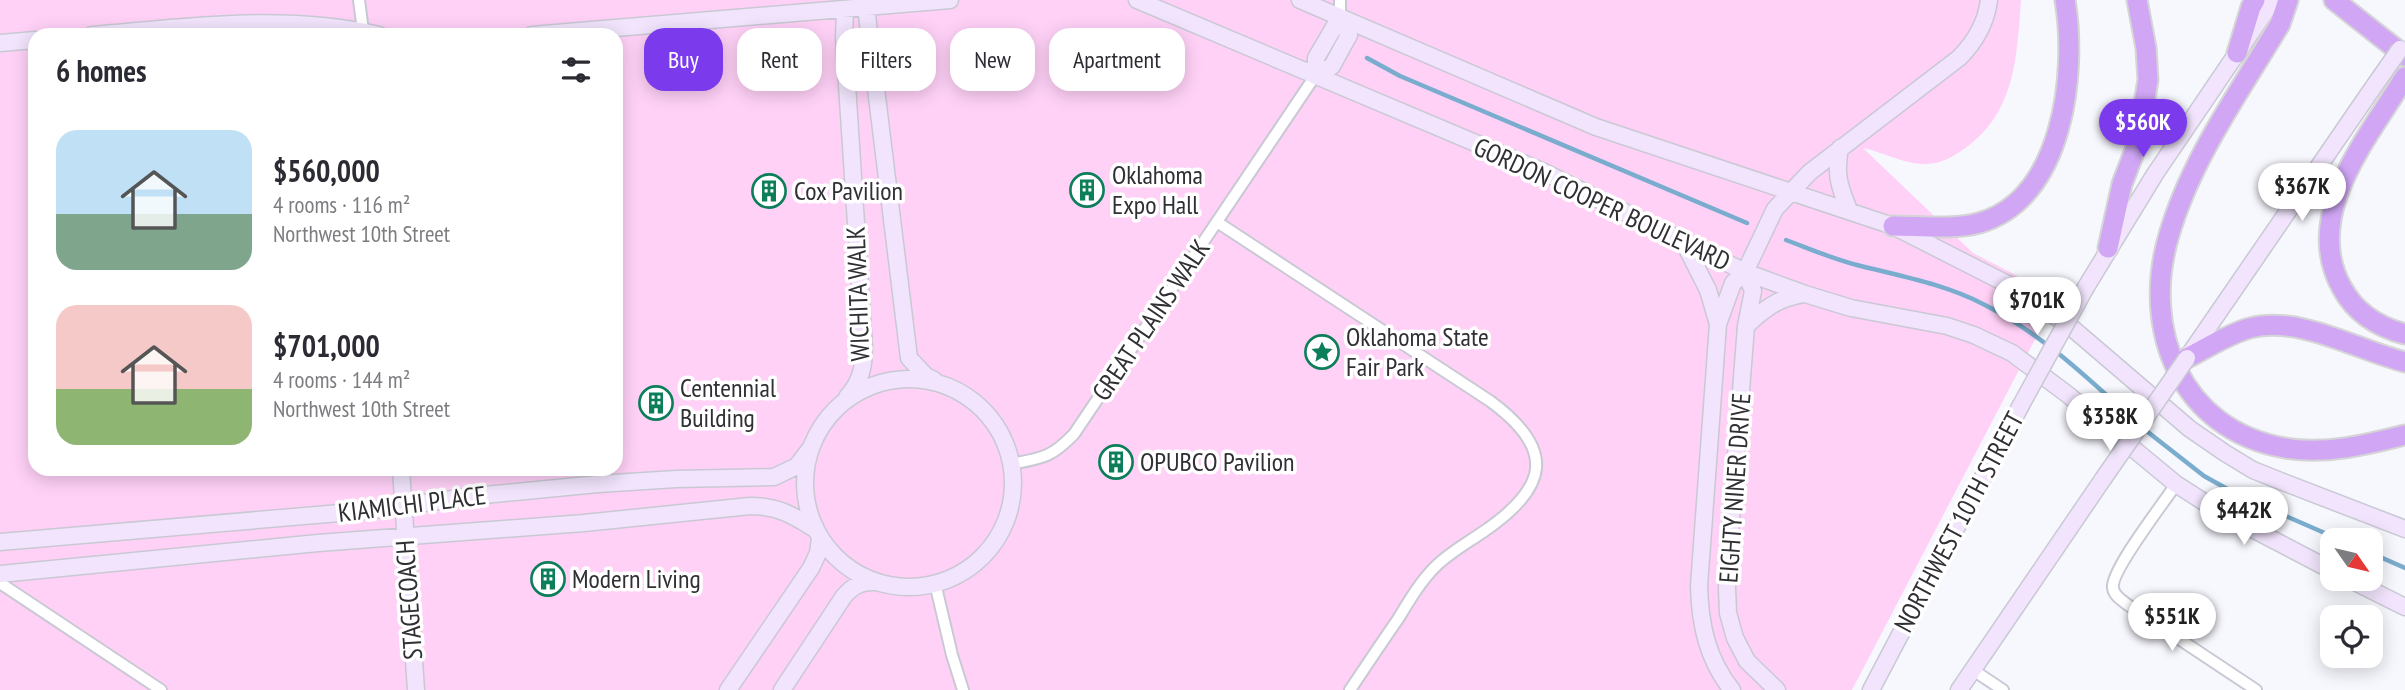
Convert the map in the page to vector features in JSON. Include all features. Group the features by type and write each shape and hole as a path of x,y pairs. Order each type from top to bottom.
{"highway":[{"path":"1893,226 1958,227 1981,222 2000,213 2019,199 2034,180 2059,129 2067,99 2070,26 2065,0"},
{"path":"2108,248 2122,184 2137,145 2148,80 2146,48 2137,0"},
{"path":"2237,53 2262,11 2288,0"},
{"path":"2334,0 2404,46"},
{"path":"2262,11 2168,238 2160,293 2162,331 2169,352 2188,389 2202,406 2230,427 2265,443 2302,450 2333,450 2405,435"},
{"path":"2405,78 2347,173 2334,201 2330,218 2329,250 2333,269 2348,298 2360,311 2375,321 2390,330 2405,334"},
{"path":"2187,358 2206,340 2265,324 2287,325 2405,362"}],"street":[{"path":"359,0 367,28"},
{"path":"616,28 950,0"},
{"name":"GORDON COOPER BOULEVARD","path":"1137,0 1544,172 1745,272 1851,307 1974,335 2011,353 2067,394 2176,484 2238,523 2320,564"},
{"path":"1300,0 1596,127 1893,226 2015,288 2072,328 2190,429 2244,465 2405,528"},
{"path":"1340,0 1340,17"},
{"name":"EIGHTY NINER DRIVE","path":"1732,690 1714,665 1700,612 1699,586 1717,324 1733,283 1745,272 1775,209 1810,172 1959,58 1975,41 1989,0"},
{"path":"2262,11 2273,0"},
{"name":"WICHITA WALK","path":"866,7 909,358 926,376 943,384"},
{"name":"WICHITA WALK","path":"840,405 853,391 864,366 845,51 845,9"},
{"name":"GREAT PLAINS WALK","path":"1011,464 1046,457 1059,450 1074,434 1315,76 1316,58 1340,17"},
{"path":"165,28 287,22 328,28"},
{"path":"0,43 28,41"},
{"path":"2206,340 2370,92 2404,46"},
{"name":"NORTHWEST 10TH STREET","path":"1871,690 2021,404 2108,248 2237,53"},
{"path":"1840,148 1836,169 1840,189 1849,210"},
{"path":"1217,222 1490,401 1518,423 1535,448 1536,468 1524,495 1507,513 1448,555 1429,574 1350,690"},
{"path":"1683,241 1708,290 1717,324"},
{"name":"EIGHTY NINER DRIVE","path":"1745,272 1753,291 1746,326 1730,533 1728,613 1735,638 1747,662 1777,690"},
{"path":"1746,326 1773,303 1805,294"},
{"path":"1959,690 2187,358"},
{"path":"782,690 853,586 863,582 901,587 935,583 956,575 976,562 999,534 1012,494 1011,464 1002,437 986,413 968,397 943,384 911,379 885,382 861,390 840,405 819,430 812,446 805,485 808,509 818,533 841,562 877,582"},
{"name":"KIAMICHI PLACE","path":"0,542 375,510 597,484 774,477 797,466 812,446"},
{"name":"STAGECOACH","path":"402,476 416,690"},
{"path":"2176,484 2118,569 2114,592 2128,605 2256,690"},
{"name":"KIAMICHI PLACE","path":"0,574 750,506 781,509 818,533"},
{"path":"728,690 811,568 818,553 818,533"},
{"path":"0,583 161,690"},
{"path":"935,583 963,690"},
{"path":"2375,592 2405,607"},
{"path":"1973,670 2003,690"}],"shaded area":[{"name":"Oklahoma State Fair Park","path":"0,0 2021,0 2018,42 2010,83 1994,119 1981,135 1955,155 1930,164 1908,162 1863,148 1973,253 2012,273 2055,301 1852,690 0,690"}],"waterway":[{"path":"1367,58 1400,76 1747,223"},
{"path":"1786,240 1848,263 1938,286 1985,305 2046,344 2137,423"},
{"path":"2144,429 2204,476 2240,496 2320,531"},
{"path":"2384,559 2405,568"}],"place":[{"name":"Oklahoma Expo Hall","path":"1087,190"},
{"name":"Cox Pavilion","path":"769,191"},
{"name":"Oklahoma State Fair Park","path":"1322,352"},
{"name":"Centennial Building","path":"656,403"},
{"name":"OPUBCO Pavilion","path":"1116,462"},
{"name":"Modern Living","path":"548,579"}]}
